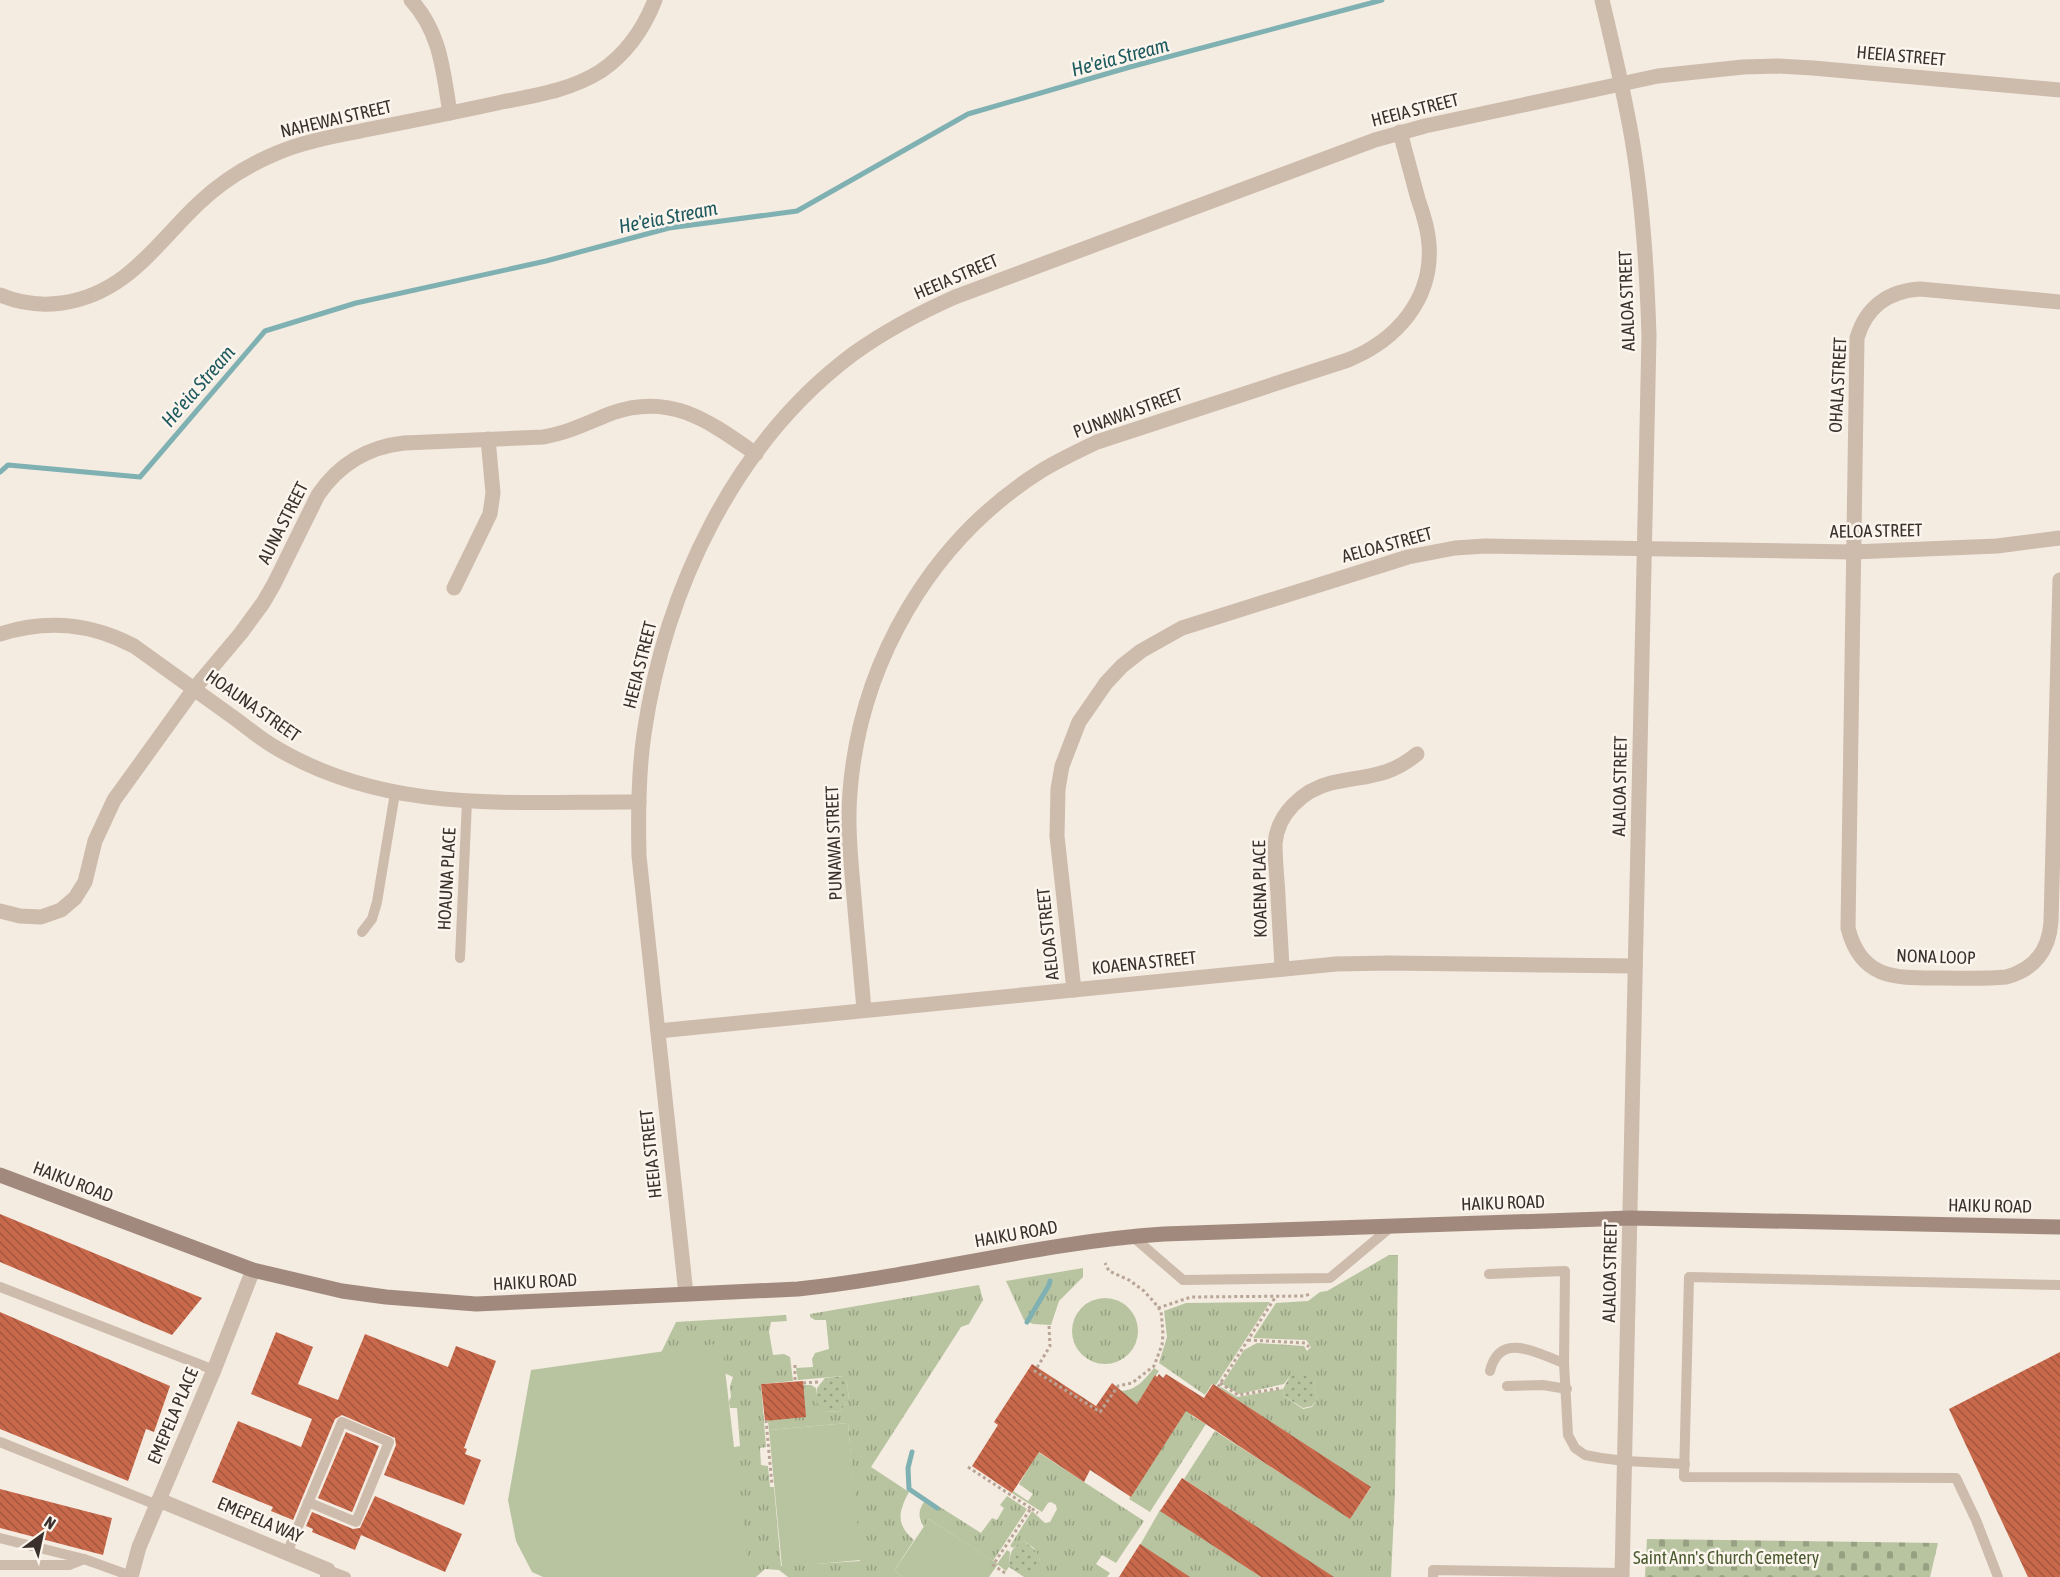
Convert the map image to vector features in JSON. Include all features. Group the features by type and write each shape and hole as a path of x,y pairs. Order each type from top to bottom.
{"main road":[{"name":"HAIKU ROAD","path":"0,1175 253,1270 342,1290 431,1302 476,1304 798,1289 839,1285 1132,1236 1630,1218 2060,1227"}],"street":[{"path":"411,0 426,20 440,52 450,113"},
{"name":"NAHEWAI STREET","path":"0,295 38,304 63,303 89,297 120,282 216,188 258,161 302,144 548,93 585,80 609,64 630,44 642,28 656,0"},
{"name":"ALALOA STREET","path":"1602,0 1622,83 1640,196 1648,289 1649,336 1622,1575"},
{"name":"HEEIA STREET","path":"686,1294 639,856 639,802 644,736 650,697 671,620 689,572 713,522 756,454 786,416 831,372 878,337 928,309 966,292 1341,151 1400,132 1622,83 1701,70 1778,66 2060,90"},
{"name":"PUNAWAI STREET","path":"864,1010 849,826 853,762 867,698 882,658 906,610 944,557 988,511 1040,472 1068,456 1097,442 1348,360 1365,353 1394,332 1416,304 1429,260 1427,229 1400,132"},
{"name":"OHALA STREET","path":"1853,552 1856,349 1860,328 1871,310 1888,296 1920,289 2060,302"},
{"name":"AUNA STREET","path":"0,911 20,916 41,917 61,910 75,898 85,882 95,841 114,800 194,689 263,603 318,495 335,473 359,455 389,445 557,435 629,408 661,406 695,414 756,454"},
{"path":"454,588 490,514 493,493 488,439"},
{"name":"AELOA STREET","path":"1074,990 1058,836 1058,789 1062,766 1079,722 1091,702 1122,666 1141,651 1182,628 1408,556 1485,546 1853,552 1987,547 2060,538"},
{"name":"NONA LOOP","path":"1853,552 1848,928 1856,952 1864,961 1884,974 1895,977 2006,977 2016,975 2033,963 2047,945 2051,922 2060,580"},
{"name":"HOAUNA STREET","path":"0,634 21,628 63,624 102,631 134,646 277,749 337,777 395,793 467,801 639,802"},
{"name":"KOAENA PLACE","path":"1282,969 1275,843 1287,812 1303,796 1323,785 1382,775 1399,767 1417,754"},
{"name":"KOAENA STREET","path":"658,1031 1336,964 1635,966"},
{"name":"EMEPELA PLACE","path":"131,1576 139,1547 214,1370 253,1270"},
{"name":"EMEPELA WAY","path":"158,1502 288,1553 327,1573"}],"lane":[{"path":"362,932 372,919 377,902 395,793"},
{"name":"HOAUNA PLACE","path":"460,958 467,801"},
{"path":"1132,1236 1183,1280 1330,1278 1391,1227"},
{"path":"1489,1274 1565,1271 1564,1363 1568,1435 1575,1448 1585,1455 1625,1461 1685,1464"},
{"path":"1998,1577 1976,1520 1956,1478 1684,1477 1689,1277 2060,1285"},
{"path":"0,1287 214,1370"},
{"path":"1490,1371 1493,1358 1504,1349 1521,1347 1564,1363"},
{"path":"1507,1386 1543,1385 1567,1389"},
{"path":"288,1553 308,1502 342,1422 390,1442 356,1522 308,1502"},
{"path":"0,1442 158,1502"},
{"path":"0,1538 84,1558 131,1576"},
{"path":"0,1565 69,1565 84,1558"},
{"path":"1433,1577 1433,1570 1483,1574 1622,1575"},
{"name":"EMEPELA WAY","path":"327,1573 346,1577"}],"path":[{"path":"1048,1326 1050,1346 1035,1371 1100,1412 1118,1386 1132,1383 1154,1366 1162,1345 1161,1311 1144,1291 1129,1280 1109,1271 1105,1263"},
{"path":"1276,1296 1219,1385 1238,1395 1281,1388"},
{"path":"1248,1340 1305,1343 1309,1347"},
{"path":"795,1365 795,1381"},
{"path":"803,1383 818,1382"},
{"path":"766,1420 772,1485"},
{"path":"969,1467 1038,1513"},
{"path":"1005,1573 993,1565 1031,1509"}],"green space":[{"path":"1389,1255 1398,1255 1395,1493 1391,1577 1333,1577 1184,1479 1215,1431 1350,1518 1371,1488 1219,1388 1237,1397 1283,1389 1284,1396 1303,1409 1312,1407 1317,1400 1313,1381 1290,1376 1284,1384 1239,1394 1222,1384 1244,1350 1257,1343 1304,1346 1307,1351 1311,1347 1306,1340 1253,1338 1276,1303 1308,1301 1320,1292 1327,1291"},
{"path":"1083,1268 1083,1277 1059,1301 1051,1325 1033,1324 1024,1320 1006,1281"},
{"path":"979,1285 983,1300 969,1324 961,1327 871,1467 909,1492 901,1518 904,1529 914,1540 894,1571 903,1577 788,1577 779,1570 765,1569 756,1577 583,1577 730,1448 740,1446 737,1408 730,1408 729,1401 733,1377 658,1359 676,1322 786,1315 787,1321 771,1322 769,1332 773,1355 784,1354 790,1357 793,1381 761,1384 766,1447 760,1448 761,1465 768,1466 770,1487 774,1487 781,1566 860,1561 848,1423 769,1430 768,1421 802,1385 811,1385 816,1388 818,1402 825,1412 840,1411 849,1400 847,1382 843,1376 798,1380 796,1368 813,1367 812,1359 815,1353 829,1349 826,1320 815,1320 810,1317 810,1314"},
{"path":"1098,1298 1112,1298 1124,1303 1133,1312 1138,1331 1136,1344 1129,1355 1112,1364 1098,1364 1086,1359 1077,1350 1072,1338 1072,1324 1077,1312 1086,1303"},
{"path":"1270,1302 1216,1385 1212,1384 1205,1395 1159,1363 1167,1337 1164,1311 1186,1303"},
{"path":"722,1343 749,1577 543,1577 532,1572 516,1541 508,1500 531,1370"},
{"path":"1154,1368 1159,1371 1093,1469 1120,1391 1135,1387"},
{"path":"1303,1373 1313,1380 1317,1400 1312,1406 1303,1408 1284,1396 1283,1389 1290,1376"},
{"path":"844,1376 849,1400 840,1411 825,1412 817,1403 817,1388 825,1378"},
{"path":"1194,1398 1201,1402 1192,1416 1206,1424 1150,1512 1129,1499"},
{"path":"848,1423 861,1560 782,1567 769,1430"},
{"path":"1038,1452 1144,1521 1116,1563 1102,1555 1096,1564 1110,1573 1107,1577 1024,1577 1009,1567 1006,1571 997,1564 1007,1550 1010,1552 1009,1565 1040,1560 1034,1548 1024,1541 1013,1548 1010,1546 1032,1511 1045,1523 1050,1522 1057,1509 1056,1505 1051,1502 1042,1512 1012,1493 1013,1491 1028,1501 1033,1494 1019,1484"},
{"path":"1007,1496 1027,1509 993,1561 929,1519 924,1527 920,1517 924,1502 936,1510 940,1507 981,1533 992,1518 997,1520 1004,1508 1000,1505"},
{"path":"1160,1510 1261,1577 1189,1577 1140,1545"},
{"path":"929,1519 998,1564 989,1577 903,1577 894,1571"},
{"name":"Saint Ann's Church Cemetery","path":"1647,1539 1938,1543 1930,1577 1645,1577"},
{"path":"1024,1541 1034,1549 1040,1559 1031,1572 1019,1572 1009,1565 1012,1550"}],"building":[{"path":"0,1214 202,1298 172,1335 0,1262"},
{"path":"0,1312 170,1386 154,1432 146,1429 128,1481 0,1429"},
{"path":"276,1332 313,1347 298,1384 338,1400 365,1334 448,1367 456,1346 496,1361 464,1448 467,1449 465,1454 481,1460 464,1505 384,1475 396,1445 395,1438 342,1415 335,1419 293,1520 271,1511 273,1507 212,1482 238,1421 301,1447 312,1419 251,1394"},
{"path":"2060,1352 2060,1577 2028,1577 1949,1409"},
{"path":"1032,1364 1096,1406 1112,1383 1137,1404 1155,1375 1157,1377 1159,1374 1163,1378 1166,1374 1204,1398 1213,1384 1371,1487 1350,1519 1186,1411 1131,1497 1090,1470 1084,1482 1039,1452 1012,1493 972,1466 998,1425 994,1422"},
{"path":"803,1381 806,1417 765,1421 761,1384"},
{"path":"346,1432 379,1446 352,1512 318,1498"},
{"path":"1182,1478 1334,1577 1261,1577 1160,1511"},
{"path":"0,1489 112,1518 103,1555 0,1528"},
{"path":"375,1496 462,1534 445,1572 361,1535 355,1550 312,1532 313,1529 306,1526 312,1512 353,1529 360,1528"},
{"path":"1140,1544 1190,1577 1119,1577"}],"waterway":[{"name":"He'eia Stream","path":"0,472 8,465 140,477 265,331 356,303 546,261 669,228 797,211 968,114 1130,67 1382,0"},
{"path":"1027,1322 1050,1281"},
{"path":"912,1452 908,1468 909,1489 937,1508"}]}
